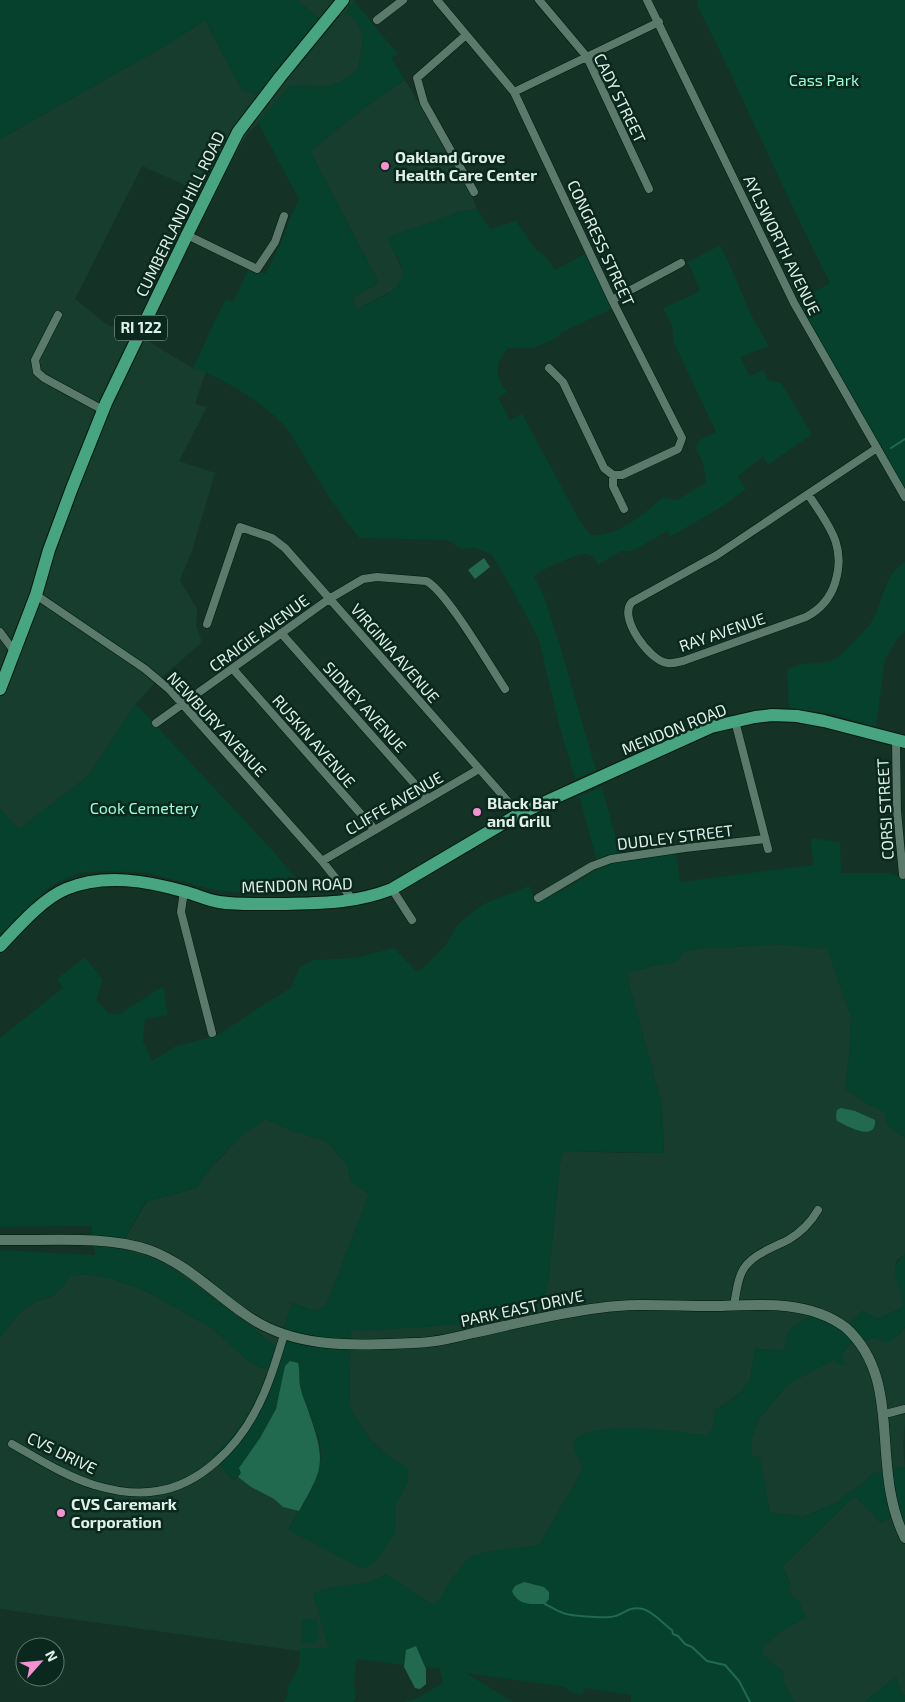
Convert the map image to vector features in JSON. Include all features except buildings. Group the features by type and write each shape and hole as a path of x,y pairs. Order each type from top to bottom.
{"main road":[{"name":"CUMBERLAND HILL ROAD","path":"0,689 36,595 54,536 103,410 238,132 343,0"},
{"name":"MENDON ROAD","path":"0,946 45,902 61,892 100,881 123,880 148,883 184,891 211,900 239,903 325,904 372,897 392,889 519,814 712,727 735,721 772,715 797,716 849,727 900,742"}],"street":[{"path":"377,20 403,0"},
{"name":"CONGRESS STREET","path":"437,0 514,92 612,300 682,438 678,449 622,475 613,475"},
{"name":"CADY STREET","path":"539,0 587,57 649,190"},
{"name":"AYLSWORTH AVENUE","path":"647,0 794,303 905,497"},
{"path":"514,92 659,22"},
{"path":"466,35 417,78 424,103 474,192"},
{"path":"187,235 257,269 275,242 284,216"},
{"path":"612,300 680,263"},
{"path":"58,315 35,360 37,372 44,378 103,410"},
{"path":"549,368 563,382 604,468 613,475 613,486 624,509"},
{"name":"RAY AVENUE","path":"808,494 830,530 840,560 831,595 820,607 806,617 682,661 666,663 650,653 630,625 627,618 628,605 717,555 808,494 877,448"},
{"name":"VIRGINIA AVENUE","path":"207,624 240,527 278,541 519,814"},
{"name":"CRAIGIE AVENUE","path":"156,723 329,599 366,578 426,581 432,583 505,689"},
{"name":"NEWBURY AVENUE","path":"36,595 145,669 184,704 354,900"},
{"path":"0,632 14,651"},
{"name":"SIDNEY AVENUE","path":"281,633 428,799"},
{"name":"RUSKIN AVENUE","path":"233,669 375,830"},
{"path":"735,721 768,849"},
{"name":"CORSI STREET","path":"900,742 897,811 903,875"},
{"name":"CLIFFE AVENUE","path":"322,861 479,769"},
{"name":"DUDLEY STREET","path":"538,898 592,866 611,859 766,839"},
{"path":"392,889 412,920"},
{"path":"184,891 181,912 212,1033"},
{"path":"734,1305 740,1275 747,1265 757,1256 797,1234 809,1223 818,1210"},
{"name":"PARK EAST DRIVE","path":"0,1240 106,1242 142,1248 159,1254 180,1266 261,1325 284,1335 323,1343 416,1343 453,1338 564,1314 634,1305 760,1304 796,1308 825,1315 842,1324 866,1346 880,1367 886,1385 889,1413 891,1490 897,1518 905,1538"},
{"name":"CVS DRIVE","path":"12,1444 69,1475 102,1487 141,1493 158,1491 179,1485 216,1462 246,1427 262,1397 284,1335"},
{"path":"889,1413 905,1409"}],"shaded area":[{"path":"297,0 355,0 346,12 355,19 364,35 358,70 329,87 289,86 259,123 248,133 235,154 214,198 142,166 75,299 106,324 139,336 193,368 206,371 195,404 207,407 179,461 215,473 192,551 180,580 197,609 196,626 202,642 153,685 136,704 88,776 18,830 0,809 0,139 168,44 205,20 242,90 322,21"},
{"path":"405,80 446,148 477,209 461,211 390,243 402,269 402,279 394,290 357,309 352,298 379,283 310,151 364,108"},
{"path":"484,558 490,567 475,579 468,570"},
{"path":"776,944 827,948 851,1016 845,1089 868,1104 884,1111 888,1126 905,1138 905,1254 897,1260 895,1268 903,1301 902,1308 877,1319 863,1311 848,1326 789,1330 784,1351 755,1349 748,1383 740,1393 716,1410 713,1428 708,1436 668,1431 606,1429 581,1435 573,1444 583,1469 540,1544 529,1547 446,1590 435,1606 386,1574 372,1582 313,1593 329,1648 300,1648 299,1651 0,1609 0,1337 22,1310 37,1301 53,1296 70,1276 84,1274 112,1279 144,1290 212,1328 252,1364 270,1370 247,1417 231,1440 213,1457 234,1481 238,1477 251,1487 274,1499 283,1507 299,1511 288,1530 396,1531 396,1504 407,1483 408,1469 385,1453 371,1440 349,1405 351,1329 371,1330 438,1326 548,1282 561,1154 566,1151 664,1153 662,1105 626,973 676,962 683,952 716,946 720,948"},
{"path":"841,1108 855,1111 875,1120 874,1127 871,1131 866,1132 837,1121 837,1110"},
{"path":"265,1119 293,1131 326,1141 347,1164 351,1182 369,1194 326,1306 315,1311 292,1303 277,1348 248,1324 171,1268 118,1250 147,1201 197,1188 206,1173 244,1133"},
{"path":"905,1327 905,1424 903,1446 905,1467 872,1474 860,1486 846,1494 838,1502 803,1517 770,1512 763,1476 752,1455 752,1437 760,1417 788,1384 830,1361 835,1361 855,1339 898,1336"},
{"path":"290,1361 298,1363 301,1390 315,1432 320,1455 317,1475 299,1511 283,1507 274,1499 251,1487 238,1477 241,1473 239,1468 260,1438 276,1409 285,1366"},
{"path":"852,1498 857,1498 881,1523 892,1517 905,1537 905,1696 896,1677 864,1702 794,1702 784,1682 782,1671 763,1655 763,1647 778,1633 806,1617 798,1601 791,1595 788,1589 790,1584 783,1566"},
{"path":"524,1582 544,1587 549,1592 549,1599 545,1604 522,1602 515,1596 512,1591 515,1586"},
{"path":"416,1646 426,1669 426,1684 420,1689 415,1688 404,1667 406,1650"}],"green space":[{"path":"0,0 297,0 322,21 258,96 242,90 205,20 168,44 0,139"},
{"name":"Cass Park","path":"697,0 905,0 905,497 798,309 806,304 803,298 830,283 697,5"},
{"path":"354,1 398,54 391,58 405,80 364,108 310,151 379,283 352,298 357,309 388,294 400,282 402,275 401,266 388,237 461,211 477,209 490,229 516,221 536,250 545,256 555,270 588,252 614,308 564,331 555,339 533,348 508,348 498,364 498,375 507,392 498,398 510,420 522,414 581,523 591,535 601,535 620,529 638,518 662,498 677,500 705,483 703,464 695,447 700,440 716,432 674,343 672,326 663,308 700,291 688,262 720,245 750,313 769,346 740,357 750,376 763,370 768,380 781,383 812,434 768,465 763,457 738,476 746,489 723,506 670,537 667,531 640,547 631,551 621,551 598,565 594,557 587,554 575,556 534,576 544,596 596,770 575,779 559,725 539,640 491,554 475,548 462,549 447,540 359,538 330,499 288,430 280,421 257,402 231,385 193,368 226,299 233,302 250,266 265,274 280,245 299,199 258,123 289,86 329,87 358,70 363,45 362,32 359,25 346,12"},
{"path":"905,562 905,631 896,641 885,659 876,727 832,714 789,708 787,670 800,665 827,662 838,657 870,624 892,574"},
{"name":"Cook Cemetery","path":"136,704 273,851 309,894 249,894 215,890 148,873 108,871 78,873 51,886 0,935 0,809 19,829 88,776"},
{"path":"602,787 622,862 676,852 680,882 813,865 811,838 840,842 841,873 889,873 905,878 905,1138 888,1126 884,1111 868,1104 845,1089 851,1016 827,949 776,944 720,948 716,946 683,952 676,962 626,973 662,1105 664,1153 566,1151 561,1154 548,1282 542,1303 455,1325 371,1330 351,1329 349,1405 371,1440 385,1453 408,1469 407,1483 396,1504 396,1531 381,1555 372,1565 361,1568 288,1530 313,1487 321,1457 320,1442 300,1387 299,1367 286,1366 276,1409 241,1473 234,1481 212,1457 232,1437 246,1417 269,1370 252,1364 212,1328 144,1290 112,1279 84,1274 70,1276 53,1296 37,1301 22,1310 0,1337 0,1250 95,1255 91,1226 0,1227 0,1038 63,988 57,979 85,957 103,980 96,1000 109,1013 120,1014 163,986 168,1015 145,1019 143,1041 152,1061 174,1047 218,1035 291,988 299,968 313,960 355,958 394,948 417,972 446,945 458,924 484,904 529,886 538,903 599,868 579,796","holes":["265,1119 293,1131 326,1141 347,1164 351,1182 369,1194 326,1306 315,1311 292,1303 277,1348 248,1324 171,1268 146,1256 118,1249 146,1201 197,1188 227,1150 245,1133"]},
{"path":"905,1254 905,1327 898,1336 887,1343 873,1337 864,1342 855,1339 844,1350 842,1358 845,1363 842,1366 835,1361 831,1361 788,1384 760,1417 752,1437 752,1455 760,1458 770,1512 803,1517 838,1502 846,1494 860,1486 872,1474 905,1467 905,1537 892,1517 881,1523 857,1498 852,1498 783,1566 790,1584 788,1589 791,1595 798,1601 806,1617 778,1633 763,1647 763,1655 782,1671 784,1682 794,1702 631,1702 631,1695 584,1688 583,1695 572,1692 565,1687 466,1673 513,1702 404,1702 417,1698 443,1683 440,1669 426,1667 416,1646 404,1665 357,1659 354,1682 356,1697 353,1702 284,1702 288,1693 287,1687 299,1666 300,1648 329,1648 313,1593 333,1587 372,1582 386,1574 435,1606 455,1574 470,1558 493,1551 540,1544 583,1469 573,1444 578,1436 608,1429 625,1428 708,1435 713,1428 716,1410 740,1393 750,1379 755,1349 784,1351 789,1330 817,1311 848,1326 863,1311 877,1319 902,1308 901,1294 895,1273 899,1260"},
{"path":"301,1619 317,1619 317,1643 301,1643"},
{"path":"896,1677 905,1696 905,1702 864,1702"}],"waterway":[{"path":"891,448 905,439"},
{"path":"545,1604 563,1613 586,1616 615,1616 633,1608 643,1609 655,1615 672,1630 673,1634 692,1647 707,1661 725,1665 739,1681 750,1702"}],"place":[{"name":"Oakland Grove Health Care Center","path":"385,166"},
{"name":"Black Bar and Grill","path":"477,812"},
{"name":"CVS Caremark Corporation","path":"61,1513"}]}
